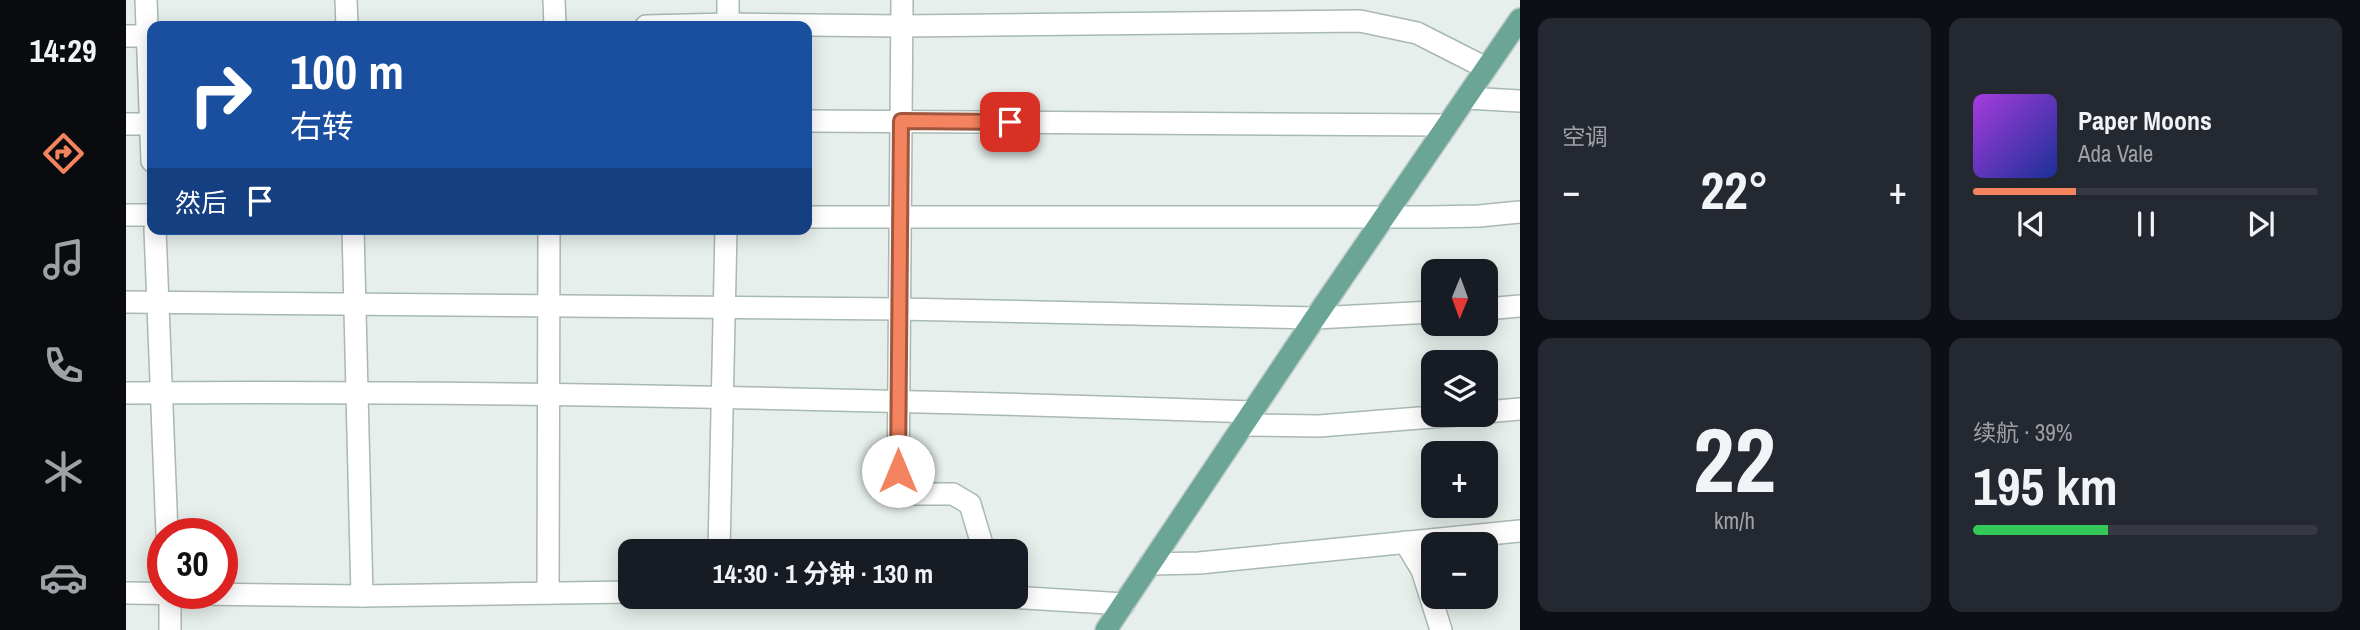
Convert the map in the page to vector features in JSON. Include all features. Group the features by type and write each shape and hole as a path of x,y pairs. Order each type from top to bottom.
{"main road":[{"path":"1106,630 1520,19"}],"street":[{"path":"146,0 142,36 147,85"},
{"path":"346,0 347,21"},
{"path":"554,0 555,21"},
{"path":"728,0 728,21"},
{"path":"902,0 898,494 953,494 970,503 981,539"},
{"path":"812,25 1360,21 1417,33 1486,68"},
{"path":"1466,98 1520,101"},
{"path":"812,121 1447,125"},
{"path":"126,124 147,124"},
{"path":"812,217 1384,217 1479,216 1520,212"},
{"path":"126,215 147,215"},
{"path":"155,235 166,518"},
{"path":"353,235 362,596"},
{"path":"548,593 549,235"},
{"path":"719,539 726,235"},
{"path":"126,302 899,309 1315,318 1421,313"},
{"path":"1498,308 1520,306"},
{"path":"126,393 357,392 898,400 1248,418 1319,426 1421,418"},
{"path":"1498,411 1520,409"},
{"path":"1150,564 1199,563 1520,531"},
{"path":"1405,542 1422,570 1441,630"},
{"path":"238,594 362,596 618,592"},
{"path":"126,593 147,593"},
{"path":"1028,598 1124,604"},
{"path":"170,609 170,630"}],"route":[{"path":"898,471 901,121 1010,122"}]}
